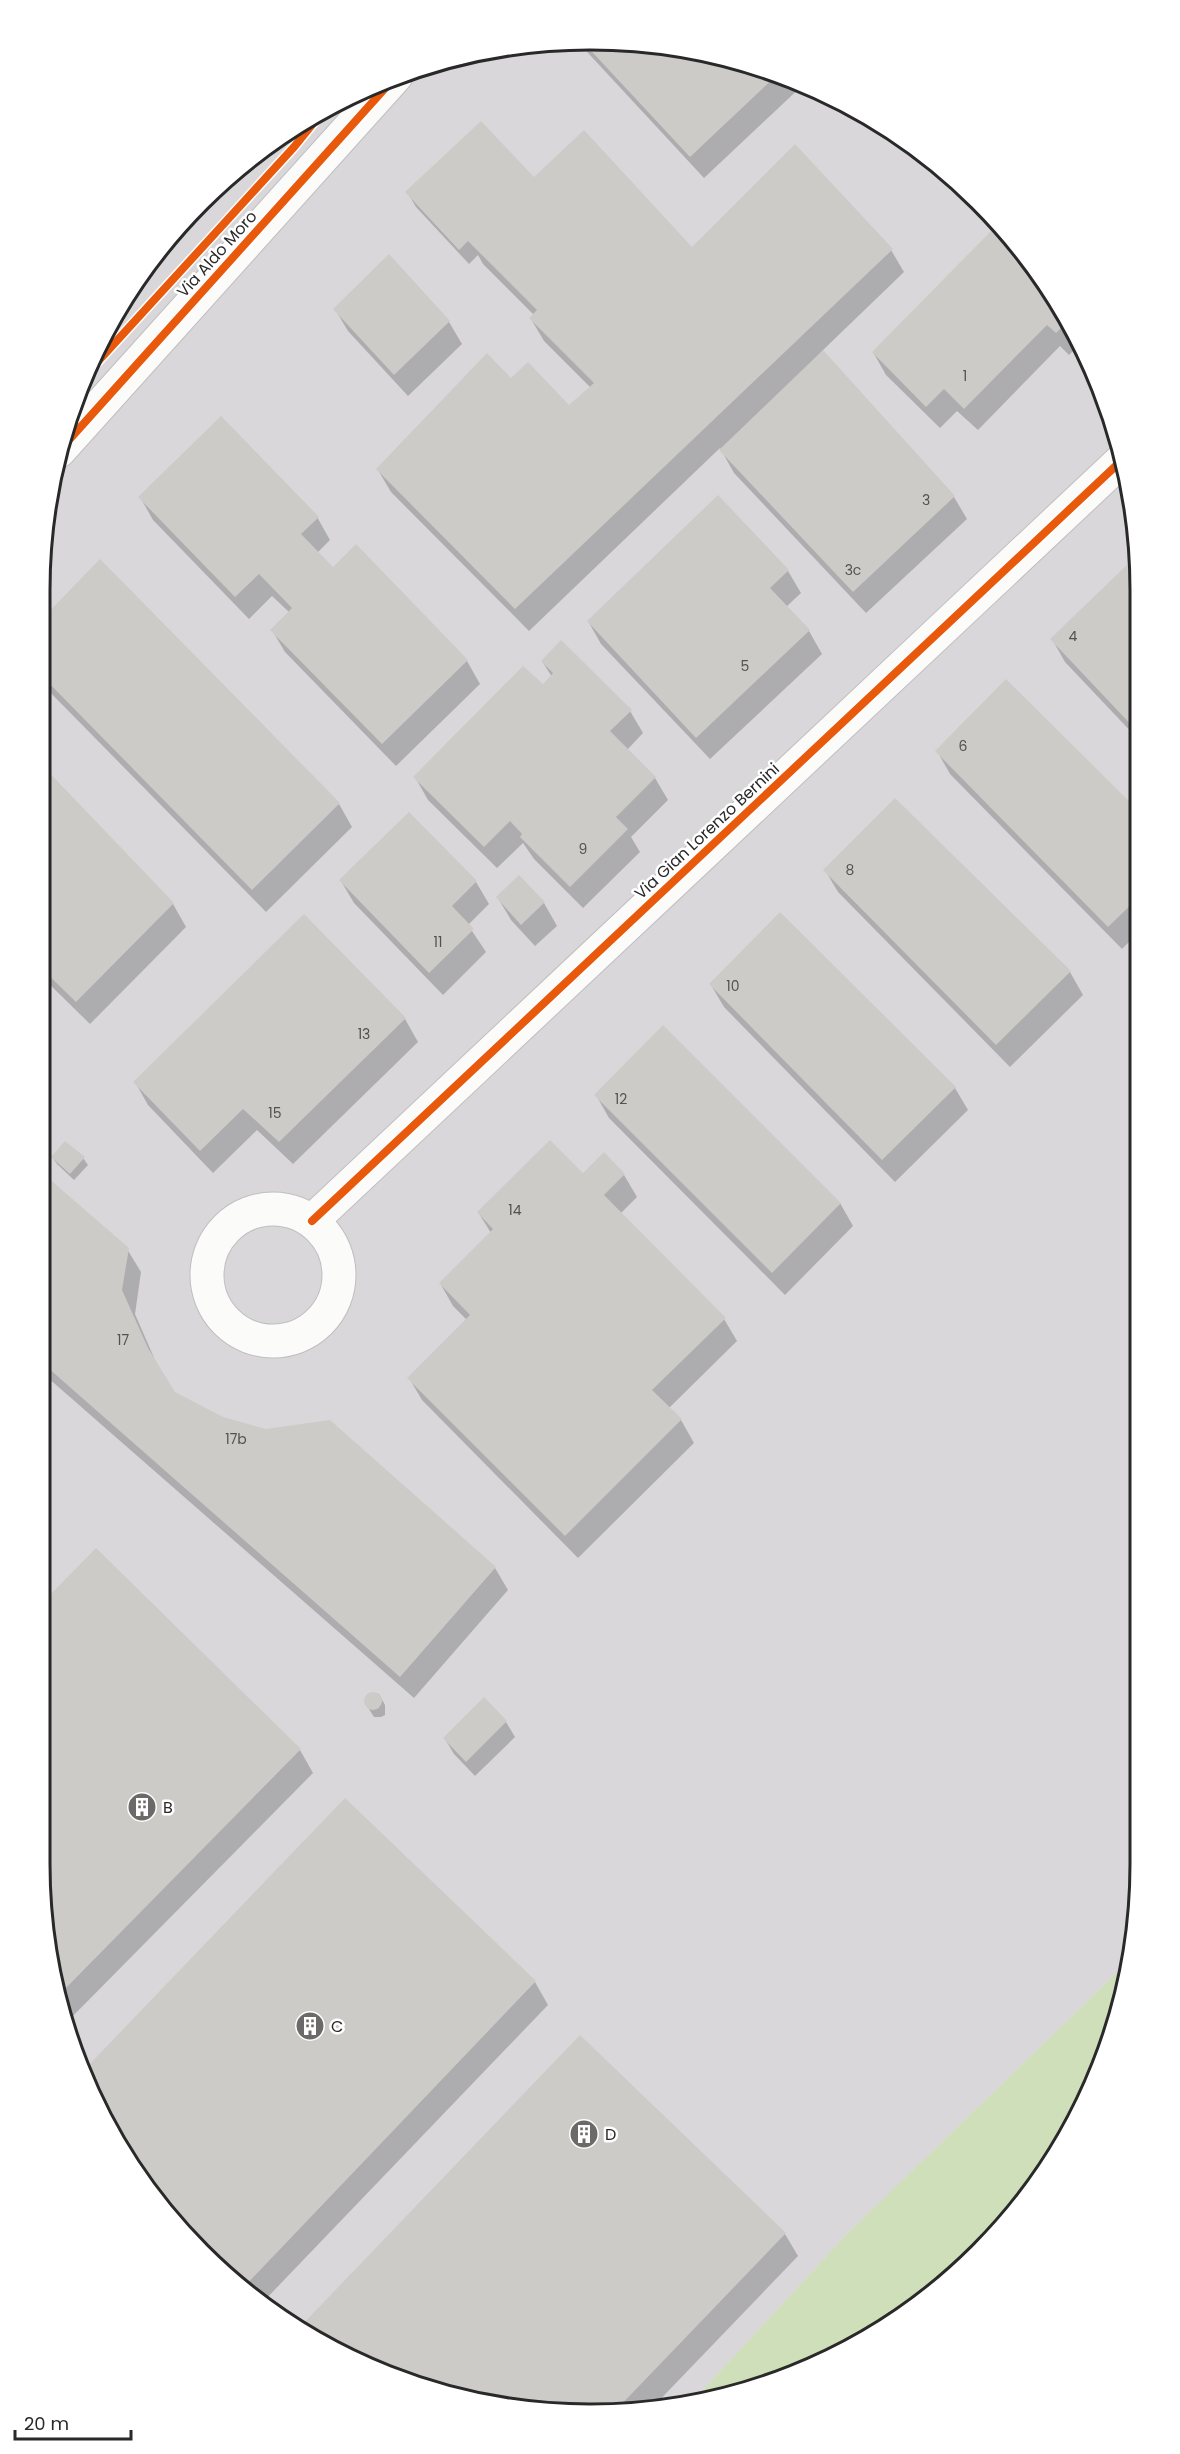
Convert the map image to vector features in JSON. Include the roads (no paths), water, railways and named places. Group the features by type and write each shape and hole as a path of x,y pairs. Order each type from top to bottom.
{"street":[{"name":"Via Aldo Moro","path":"72,437 382,91"},
{"name":"Via Gian Lorenzo Bernini","path":"312,1221 1116,466"},
{"path":"275,1209 295,1212 312,1221 327,1235 336,1253 340,1272 339,1292 330,1310 318,1326 301,1336 279,1342 255,1340 235,1329 218,1313 208,1292 207,1269 212,1250 222,1232 237,1219 255,1211 275,1209"}],"place":[{"name":"B","path":"142,1807"},
{"name":"C","path":"310,2026"},
{"name":"D","path":"584,2134"}]}
